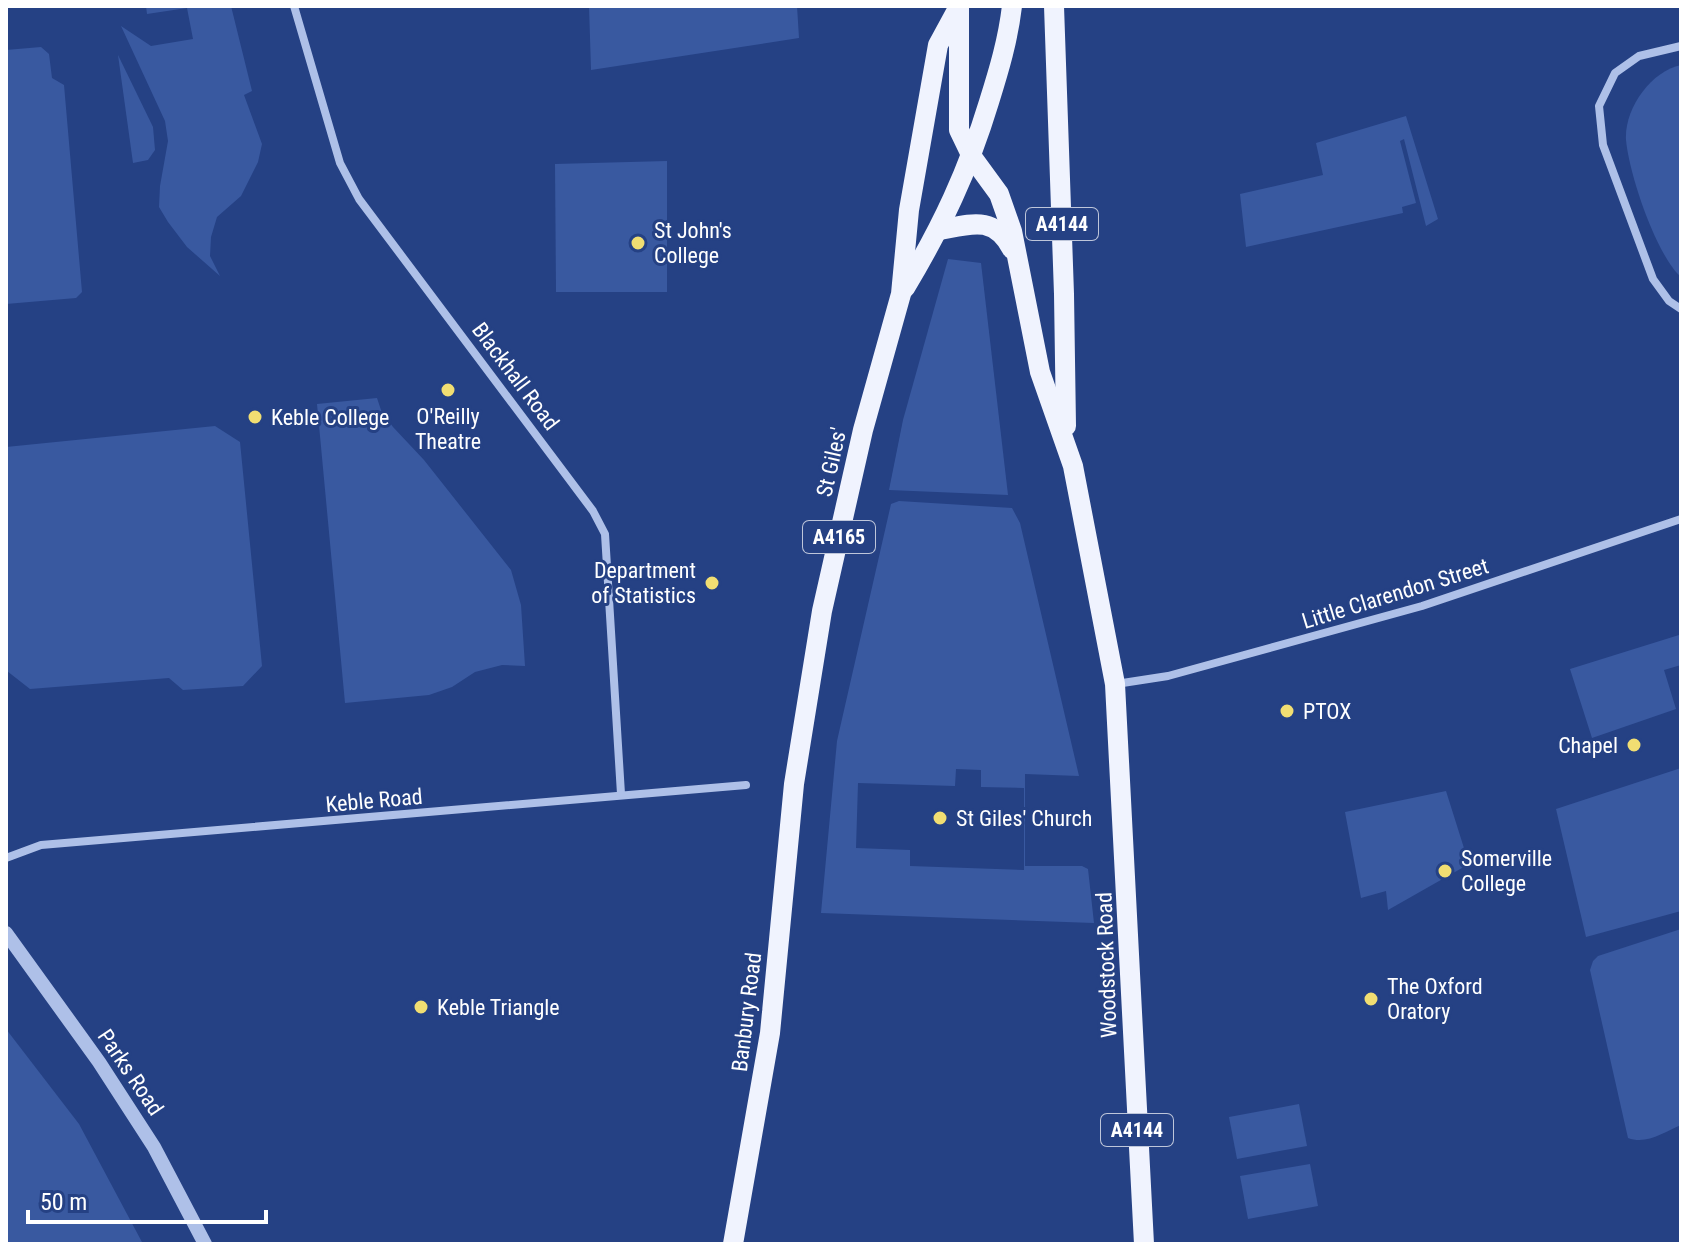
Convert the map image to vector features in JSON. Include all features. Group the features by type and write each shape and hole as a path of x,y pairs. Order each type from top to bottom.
{"main road":[{"name":"St Giles'","path":"959,6 959,130 972,157 999,194 1012,231 1040,372 1066,442 1115,684"},
{"name":"St Giles'","path":"794,784 822,611 863,430 901,294 909,210 938,45 959,6"},
{"name":"St Giles'","path":"901,294 940,230 972,157 1008,41 1012,6"},
{"name":"St Giles'","path":"1054,6 1066,442"},
{"name":"A4144","path":"940,230 977,223 993,227 1006,238 1020,265"},
{"name":"Woodstock Road","path":"1115,684 1144,1244"},
{"name":"Banbury Road","path":"733,1244 774,1003 794,784"}],"street":[{"name":"Blackhall Road","path":"294,6 340,163 359,199 567,475 605,534 621,794"},
{"path":"1681,46 1639,56 1615,73 1599,106 1603,145 1653,279 1669,301 1681,309"},
{"name":"Little Clarendon Street","path":"1115,684 1168,676 1422,606 1681,519"},
{"name":"Keble Road","path":"6,858 41,845 746,785"},
{"name":"Parks Road","path":"6,933 99,1062 154,1147 205,1244"}],"shaded area":[{"path":"146,6 231,6 252,91 244,95 262,144 258,162 241,196 217,217 210,256 220,276 187,247 159,207 168,141 165,121 121,26 151,46 193,39 187,8 147,14"},
{"path":"589,6 797,6 799,38 591,70"},
{"path":"41,47 49,54 52,78 64,85 82,292 76,298 6,304 6,50"},
{"path":"118,55 153,127 155,150 148,160 133,163"},
{"path":"1681,65 1681,277 1653,233 1632,173 1626,140 1630,116 1642,93 1659,75"},
{"path":"1406,116 1438,219 1426,226 1404,139 1400,141 1416,203 1402,207 1403,213 1246,247 1240,194 1323,175 1316,143"},
{"path":"667,161 667,292 556,292 555,164"},
{"path":"948,259 981,263 1008,495 889,490 903,420"},
{"path":"377,398 393,427 424,460 511,570 521,605 525,666 502,665 475,672 452,687 429,695 345,703 317,404"},
{"path":"215,426 240,442 262,666 243,686 183,690 169,678 30,689 7,671 6,447"},
{"path":"899,501 1012,508 1020,523 1079,776 1025,774 1025,866 1082,866 1088,869 1094,923 821,913 837,741 891,504","holes":["956,769 981,770 981,787 1024,788 1024,870 910,866 910,850 856,848 858,783 955,786"]},
{"path":"1679,635 1681,665 1664,670 1676,709 1592,738 1570,669"},
{"path":"1681,768 1681,911 1586,937 1556,809"},
{"path":"1446,791 1469,864 1388,910 1386,891 1361,898 1345,812"},
{"path":"1681,929 1681,1125 1655,1137 1635,1140 1628,1138 1590,970 1598,956"},
{"path":"6,1029 79,1124 143,1244 6,1244"},
{"path":"1299,1104 1307,1146 1237,1159 1229,1117"},
{"path":"1310,1164 1318,1206 1248,1219 1240,1176"}],"place":[{"name":"St John's College","path":"638,243"},
{"name":"O'Reilly Theatre","path":"448,390"},
{"name":"Keble College","path":"255,417"},
{"name":"Department of Statistics","path":"712,583"},
{"name":"PTOX","path":"1287,711"},
{"name":"Chapel","path":"1634,745"},
{"name":"St Giles' Church","path":"940,818"},
{"name":"Somerville College","path":"1445,871"},
{"name":"The Oxford Oratory","path":"1371,999"},
{"name":"Keble Triangle","path":"421,1007"}]}
